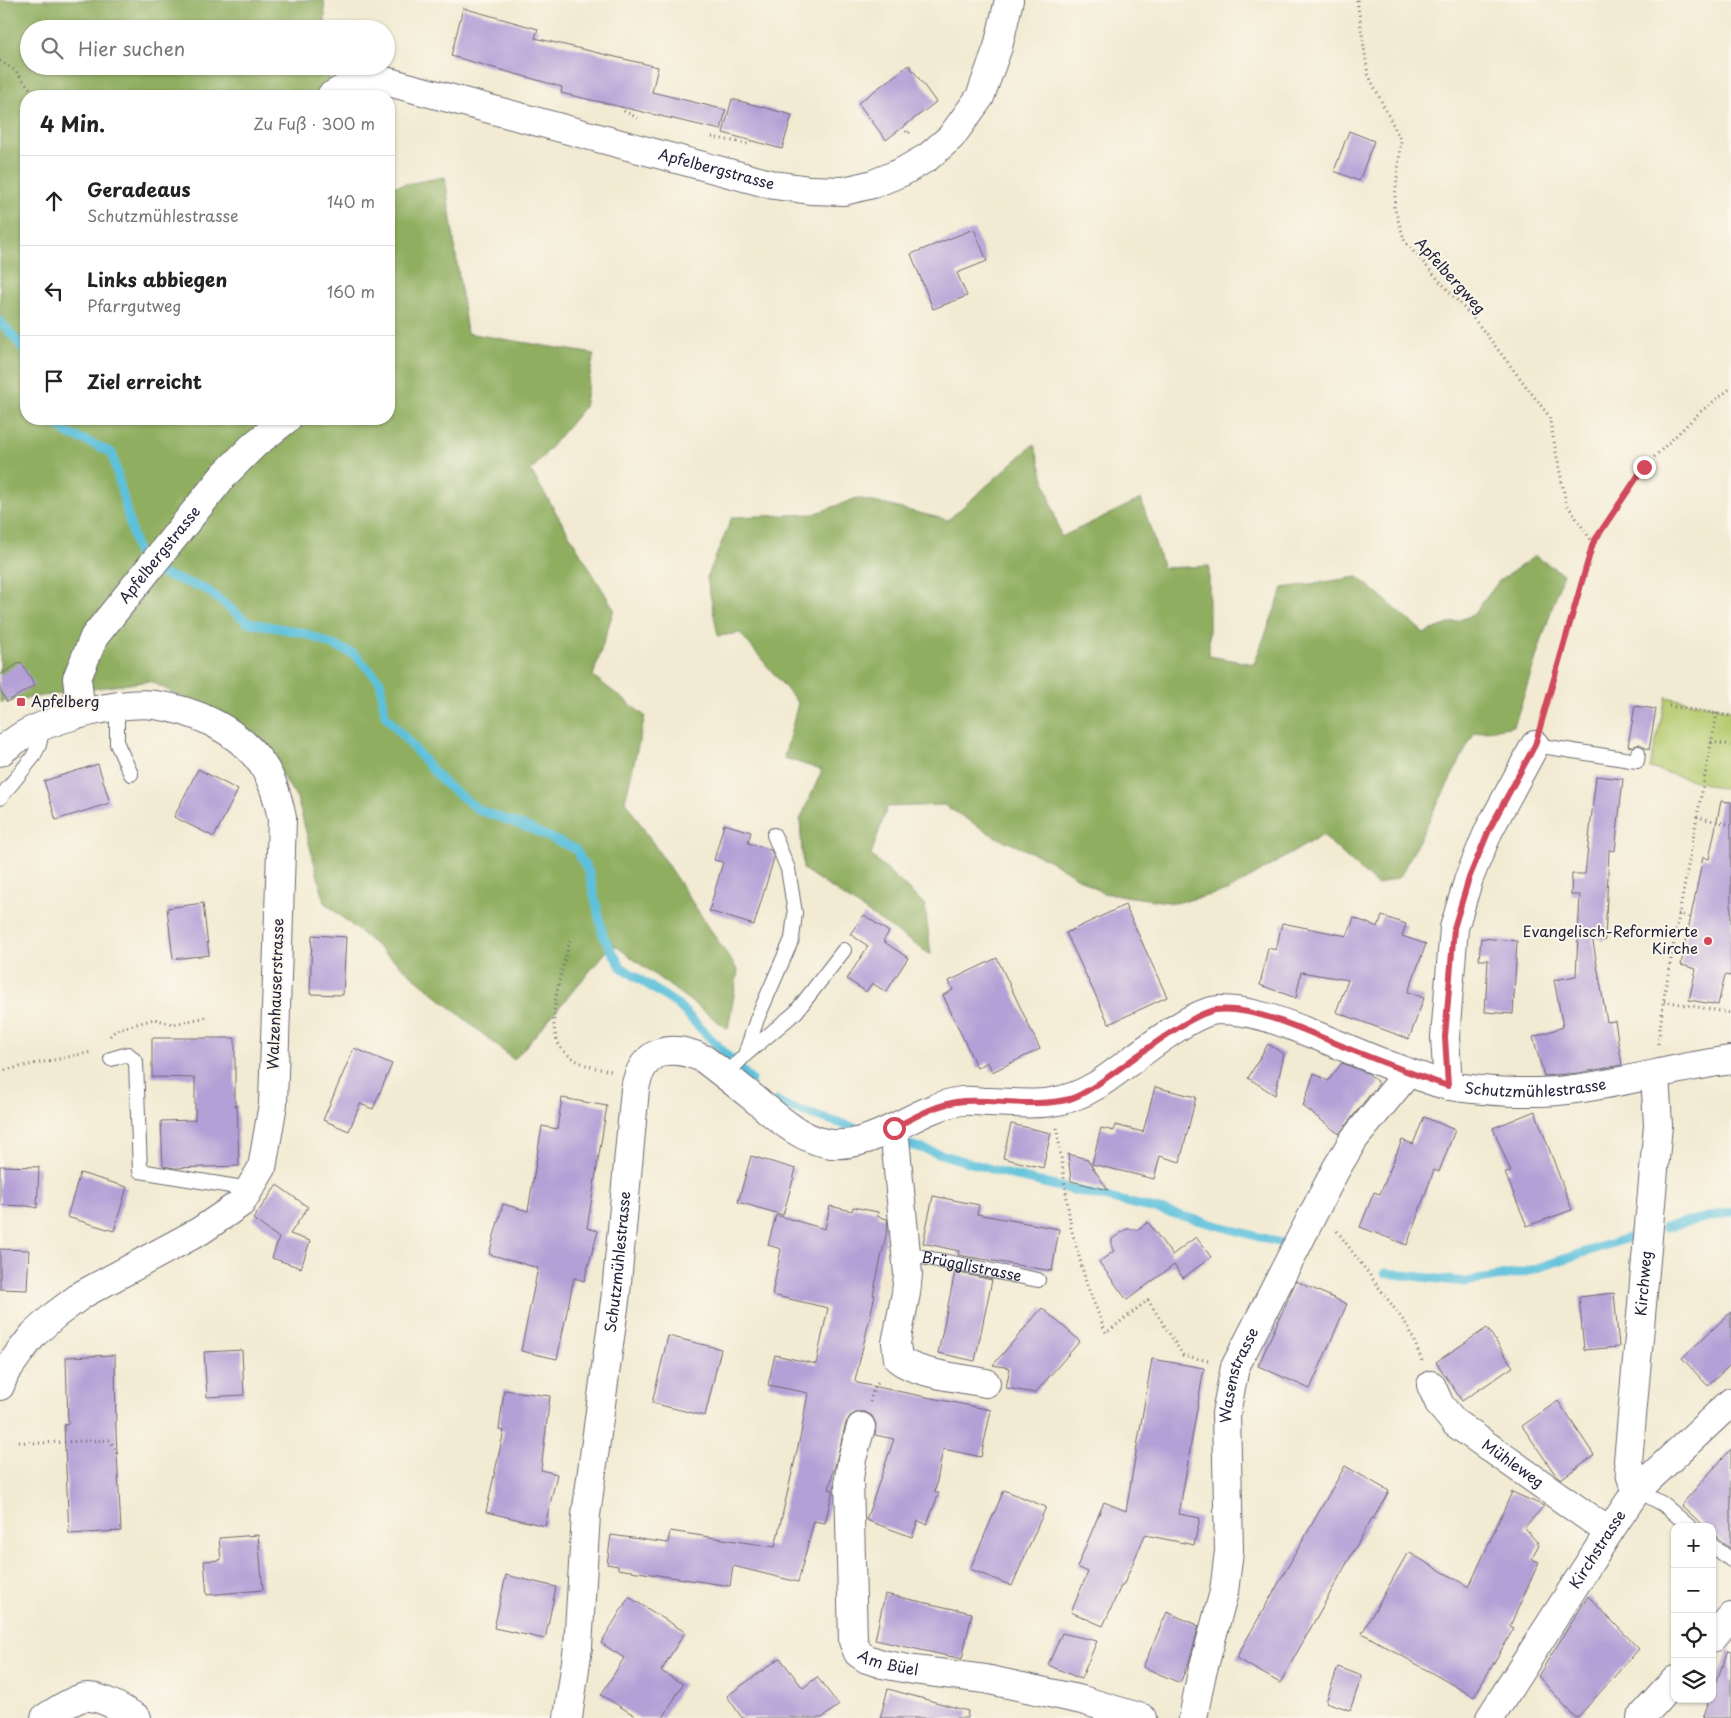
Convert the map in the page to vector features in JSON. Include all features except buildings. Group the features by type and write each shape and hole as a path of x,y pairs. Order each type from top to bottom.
{"street":[{"name":"Apfelbergstrasse","path":"341,90 357,81 385,81 774,185 810,190 844,191 873,184 902,172 928,156 951,138 980,97 998,47 1009,0"},
{"name":"Apfelbergstrasse","path":"81,714 77,678 94,637 224,475 254,445 279,425"},
{"name":"Walzenhauserstrasse","path":"0,752 24,735 43,726 81,714 117,707 153,705 179,710 203,718 220,727 252,751 272,782 282,818 273,1104 262,1168 241,1203 200,1231 83,1294 55,1315 34,1334 2,1377"},
{"path":"1448,1086 1445,1037 1454,928 1469,878 1489,830 1535,745"},
{"name":"Schutzmühlestrasse","path":"895,1139 922,1112 948,1104 964,1101 1030,1104 1054,1103 1073,1098 1096,1086 1175,1029 1200,1015 1215,1010 1254,1014 1279,1020 1408,1072 1448,1086 1531,1091 1567,1090 1731,1060"},
{"path":"638,1074 652,1057 663,1051 691,1052 727,1073 793,1129 811,1139 828,1144 895,1139"},
{"name":"Wasenstrasse","path":"1193,1718 1201,1677 1225,1584 1229,1551 1226,1413 1236,1367 1317,1204 1354,1139 1408,1072"},
{"name":"Schutzmühlestrasse","path":"568,1718 578,1648 586,1515 616,1293 638,1074"},
{"name":"Kirchweg","path":"1638,1490 1631,1477 1628,1461 1658,1124 1655,1074"},
{"name":"Brügglistrasse","path":"895,1139 908,1274 896,1343 898,1359"},
{"path":"898,1359 916,1369 986,1383"},
{"name":"Mühleweg","path":"1431,1384 1440,1405 1455,1423 1609,1532"},
{"name":"Kirchstrasse","path":"1490,1718 1638,1490 1731,1402"},
{"name":"Am Büel","path":"861,1427 852,1459 849,1479 853,1641 858,1652 868,1659 882,1664 995,1681 1082,1700 1142,1718"},
{"path":"1716,1634 1731,1617"},
{"path":"1640,1718 1671,1684"},
{"path":"45,1718 64,1706 87,1696 114,1704 137,1718"}],"lane":[{"path":"117,707 117,744 131,774"},
{"path":"0,798 33,757 39,745 43,726"},
{"path":"1535,745 1638,760 1638,753"},
{"path":"745,1054 757,1019 792,939 795,913 788,869 774,835"},
{"path":"727,1073 745,1054 796,1012 844,950"},
{"path":"111,1059 128,1054 136,1062 140,1171 249,1190"},
{"name":"Brügglistrasse","path":"907,1254 1038,1280"},
{"path":"1638,1490 1663,1504 1685,1523"},
{"path":"1716,1548 1731,1560"}],"path":[{"name":"Apfelbergweg","path":"1357,0 1368,74 1401,141 1394,207 1405,242 1479,325 1549,416 1566,503 1593,543"},
{"path":"0,61 16,71 31,90"},
{"path":"622,107 622,110 638,118"},
{"path":"903,127 908,134"},
{"path":"1535,745 1593,543 1644,467 1700,412 1731,388"},
{"path":"1669,706 1731,716"},
{"path":"1655,1074 1678,914 1717,713"},
{"path":"1711,742 1731,745"},
{"path":"1697,817 1731,825"},
{"path":"1678,914 1691,917"},
{"path":"570,941 556,992 554,1030 562,1049 575,1061 593,1068 638,1074"},
{"path":"1664,1001 1731,1013"},
{"path":"1054,1103 1071,1228 1086,1285 1106,1333 1148,1300 1183,1355 1236,1367"},
{"path":"1317,1204 1409,1328 1431,1384"},
{"path":"861,1427 874,1387 898,1359"},
{"path":"19,1442 37,1443 111,1438 117,1454"}],"green space":[{"path":"0,0 324,0 325,20 20,20 20,75 330,75 331,90 20,90 20,425 395,425 395,186 445,177 467,333 594,354 584,407 531,471 614,609 593,676 645,716 625,801 738,971 728,1029 613,944 514,1060 325,903 297,798 254,735 150,681 0,702"},
{"path":"1034,444 1061,537 1141,499 1163,568 1209,566 1209,656 1254,664 1283,588 1358,577 1424,633 1473,615 1499,581 1535,556 1563,574 1514,726 1474,733 1400,877 1377,885 1322,835 1228,891 1175,903 1103,893 1049,860 994,836 944,805 887,807 871,855 925,905 931,955 803,869 800,820 822,770 784,758 798,703 740,633 718,636 707,578 732,517 814,514 857,498 948,520"},
{"path":"1666,697 1731,710 1731,791 1650,768"}],"waterway":[{"path":"0,321 20,344"},
{"path":"58,425 68,434 112,453 137,552 162,574 206,589 247,622 304,633 354,654 380,681 385,715 444,783 479,810 529,828 575,849 589,872 603,935 621,967 678,1005 751,1080"},
{"path":"777,1101 784,1106 866,1131"},
{"path":"900,1142 1018,1177 1168,1212 1281,1243"},
{"path":"1665,1227 1731,1212"},
{"path":"1385,1273 1466,1282 1525,1272 1637,1235"}],"place":[{"name":"Apfelberg","path":"21,702"},
{"name":"Evangelisch-Reformierte Kirche","path":"1708,941"}],"route":[{"path":"894,1128 922,1112 964,1101 1030,1104 1054,1103 1073,1098 1096,1086 1175,1029 1200,1015 1215,1010 1254,1014 1279,1020 1408,1072 1448,1086 1445,1037 1454,928 1469,878 1489,830 1535,745 1593,543 1644,467"}]}
